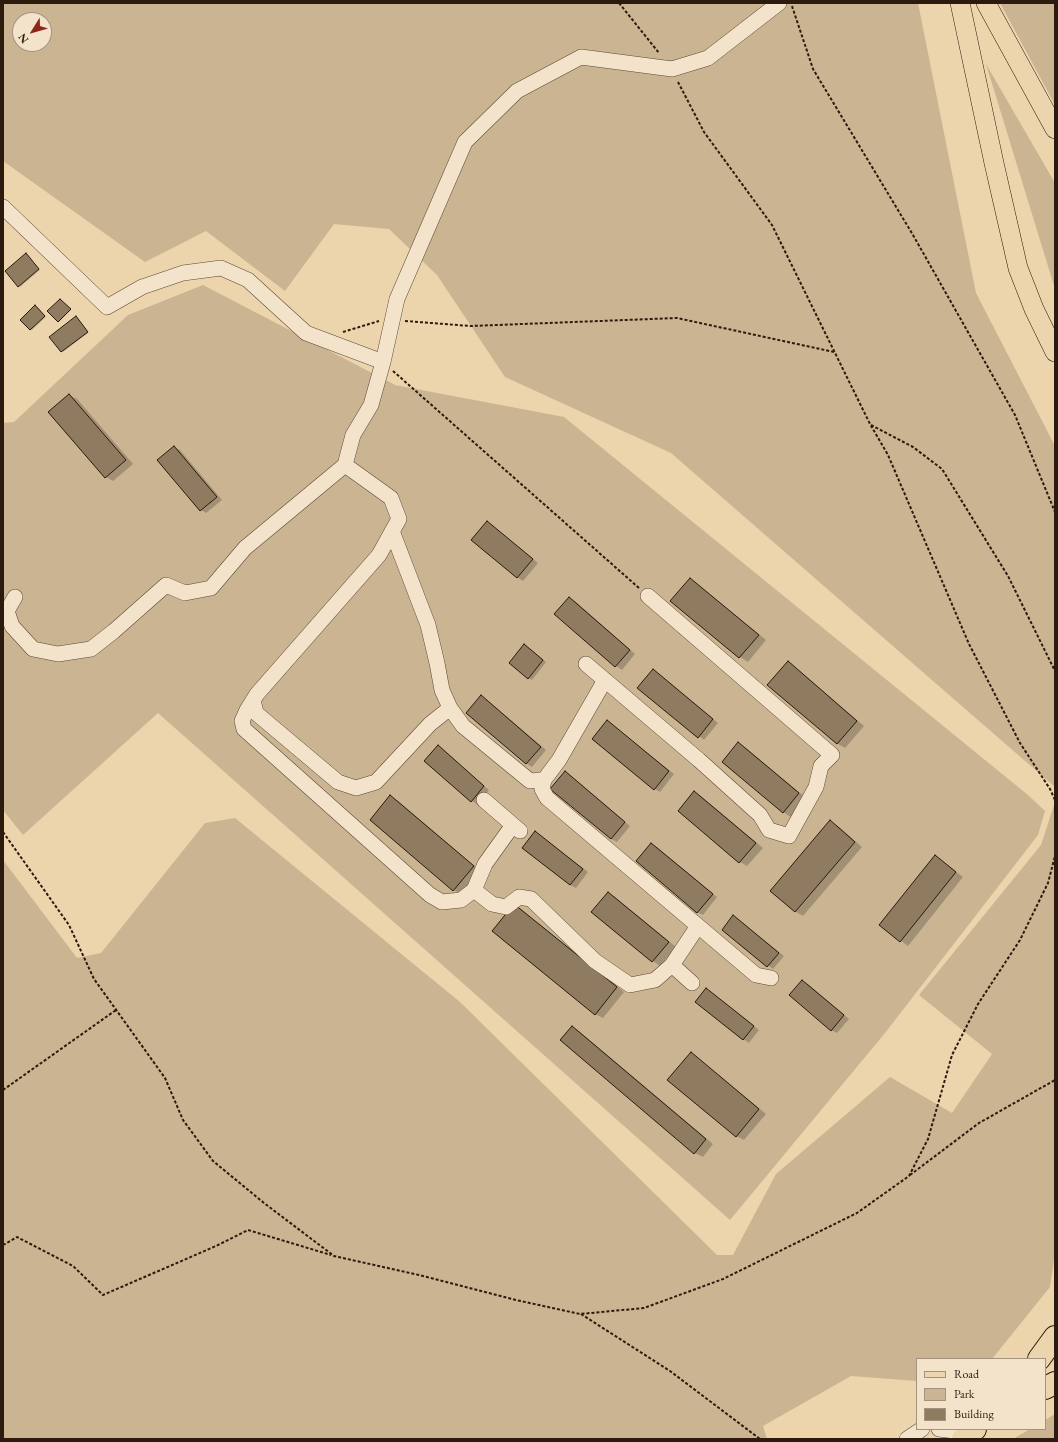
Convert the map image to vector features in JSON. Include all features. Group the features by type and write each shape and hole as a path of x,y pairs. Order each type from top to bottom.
{"highway":[{"path":"1040,1358 1055,1337"},
{"path":"1046,1371 1055,1364"},
{"path":"1046,1388 1055,1383"}],"main road":[{"path":"960,3 1018,268 1034,309 1055,352"},
{"path":"986,3 1055,128"}],"street":[{"path":"15,597 7,611 12,626 33,649 58,654 91,649 114,631 166,585 185,594 211,588 245,548 346,464 354,435 371,404 383,362 397,299 465,142 517,91 581,58 672,69 708,58 779,3"},
{"path":"3,207 107,307 142,287 183,273 221,268 248,280 306,333 383,362"},
{"path":"346,464 391,498 399,519 379,555 257,694 247,710 242,722 244,729 430,895 442,902 461,900 474,890 486,864 517,829 484,800"},
{"path":"392,531 428,625 438,663 442,690 450,708 463,726 530,781 544,780"},
{"path":"586,664 699,760 749,805 760,815 769,830 788,836 816,787 821,766 832,755 653,601"},
{"path":"605,680 559,760 544,780 542,789 547,798 756,975 771,978"},
{"path":"253,700 256,713 338,782 356,788 376,782 393,766 430,724 450,708"},
{"path":"474,890 492,904 506,907 519,897 531,899 595,961 630,985 655,980 672,964 698,926"},
{"path":"672,964 692,983"},
{"path":"907,1439 920,1430"},
{"path":"945,1430 970,1434"}],"path":[{"path":"619,3 672,69 704,132 772,225 870,424 888,455 969,644 1020,743 1050,789 1055,800"},
{"path":"791,3 813,69 913,235 1015,415 1055,512"},
{"path":"322,339 383,320 471,326 677,318 834,352"},
{"path":"383,362 653,601"},
{"path":"870,424 913,447 942,469 1008,576 1055,671"},
{"path":"3,832 69,925 94,979 117,1009 165,1078 183,1120 213,1161 264,1203 334,1256"},
{"path":"909,1176 928,1139 952,1055 978,1004 1020,940 1048,882 1055,856"},
{"path":"3,1090 117,1009"},
{"path":"3,1245 16,1237 73,1266 103,1295 216,1246 248,1230 334,1256 580,1314 644,1308 722,1279 857,1213 979,1123 1055,1080"},
{"path":"580,1314 670,1371 760,1439"}],"green space":[{"path":"3,3 918,3 976,293 1055,446 1055,787 671,453 505,377 437,275 389,229 334,224 285,291 206,231 145,262 3,161"},
{"path":"1000,3 1055,3 1055,105"},
{"path":"986,64 1055,183 1055,289"},
{"path":"203,285 395,385 564,417 1028,795 1045,811 1038,835 885,1033 730,1220 158,713 23,835 3,810 3,423 14,422 128,315"},
{"path":"1055,802 1055,1252 1050,1287 993,1358 916,1358 916,1381 851,1376 763,1426 767,1439 3,1439 3,860 77,958 101,953 205,823 235,818 460,1002 717,1255 733,1255 776,1174 890,1077 952,1113 992,1054 919,995 1041,845"},
{"path":"1055,1414 1055,1439 1013,1439 1028,1430 1046,1430 1046,1419"}],"building":[{"path":"26,253 39,269 18,287 5,271"},
{"path":"60,299 71,309 58,322 47,311"},
{"path":"35,305 45,316 30,330 20,320"},
{"path":"76,316 88,332 61,352 49,337"},
{"path":"69,394 126,460 105,478 48,412"},
{"path":"174,446 217,497 200,511 157,460"},
{"path":"487,521 533,559 517,578 471,540"},
{"path":"690,578 759,635 739,658 670,601"},
{"path":"569,597 630,650 615,667 554,614"},
{"path":"524,644 543,660 528,679 509,663"},
{"path":"788,661 857,721 837,744 767,685"},
{"path":"653,669 713,719 698,738 637,688"},
{"path":"481,695 541,747 526,764 466,713"},
{"path":"607,720 669,771 654,790 592,739"},
{"path":"738,742 799,793 783,813 722,762"},
{"path":"438,745 484,786 471,802 424,761"},
{"path":"565,771 625,822 611,839 550,789"},
{"path":"694,791 756,843 739,863 678,811"},
{"path":"390,795 474,866 453,891 370,820"},
{"path":"830,820 855,842 795,912 770,891"},
{"path":"535,831 583,869 570,885 522,848"},
{"path":"651,843 713,894 697,913 636,861"},
{"path":"935,855 956,872 900,942 879,925"},
{"path":"608,892 669,942 652,962 591,912"},
{"path":"514,904 617,987 595,1015 492,931"},
{"path":"733,915 779,953 767,967 722,930"},
{"path":"802,980 844,1015 831,1031 789,995"},
{"path":"706,988 754,1026 743,1040 695,1002"},
{"path":"572,1026 706,1139 694,1154 560,1040"},
{"path":"691,1052 759,1109 736,1137 667,1080"}]}
